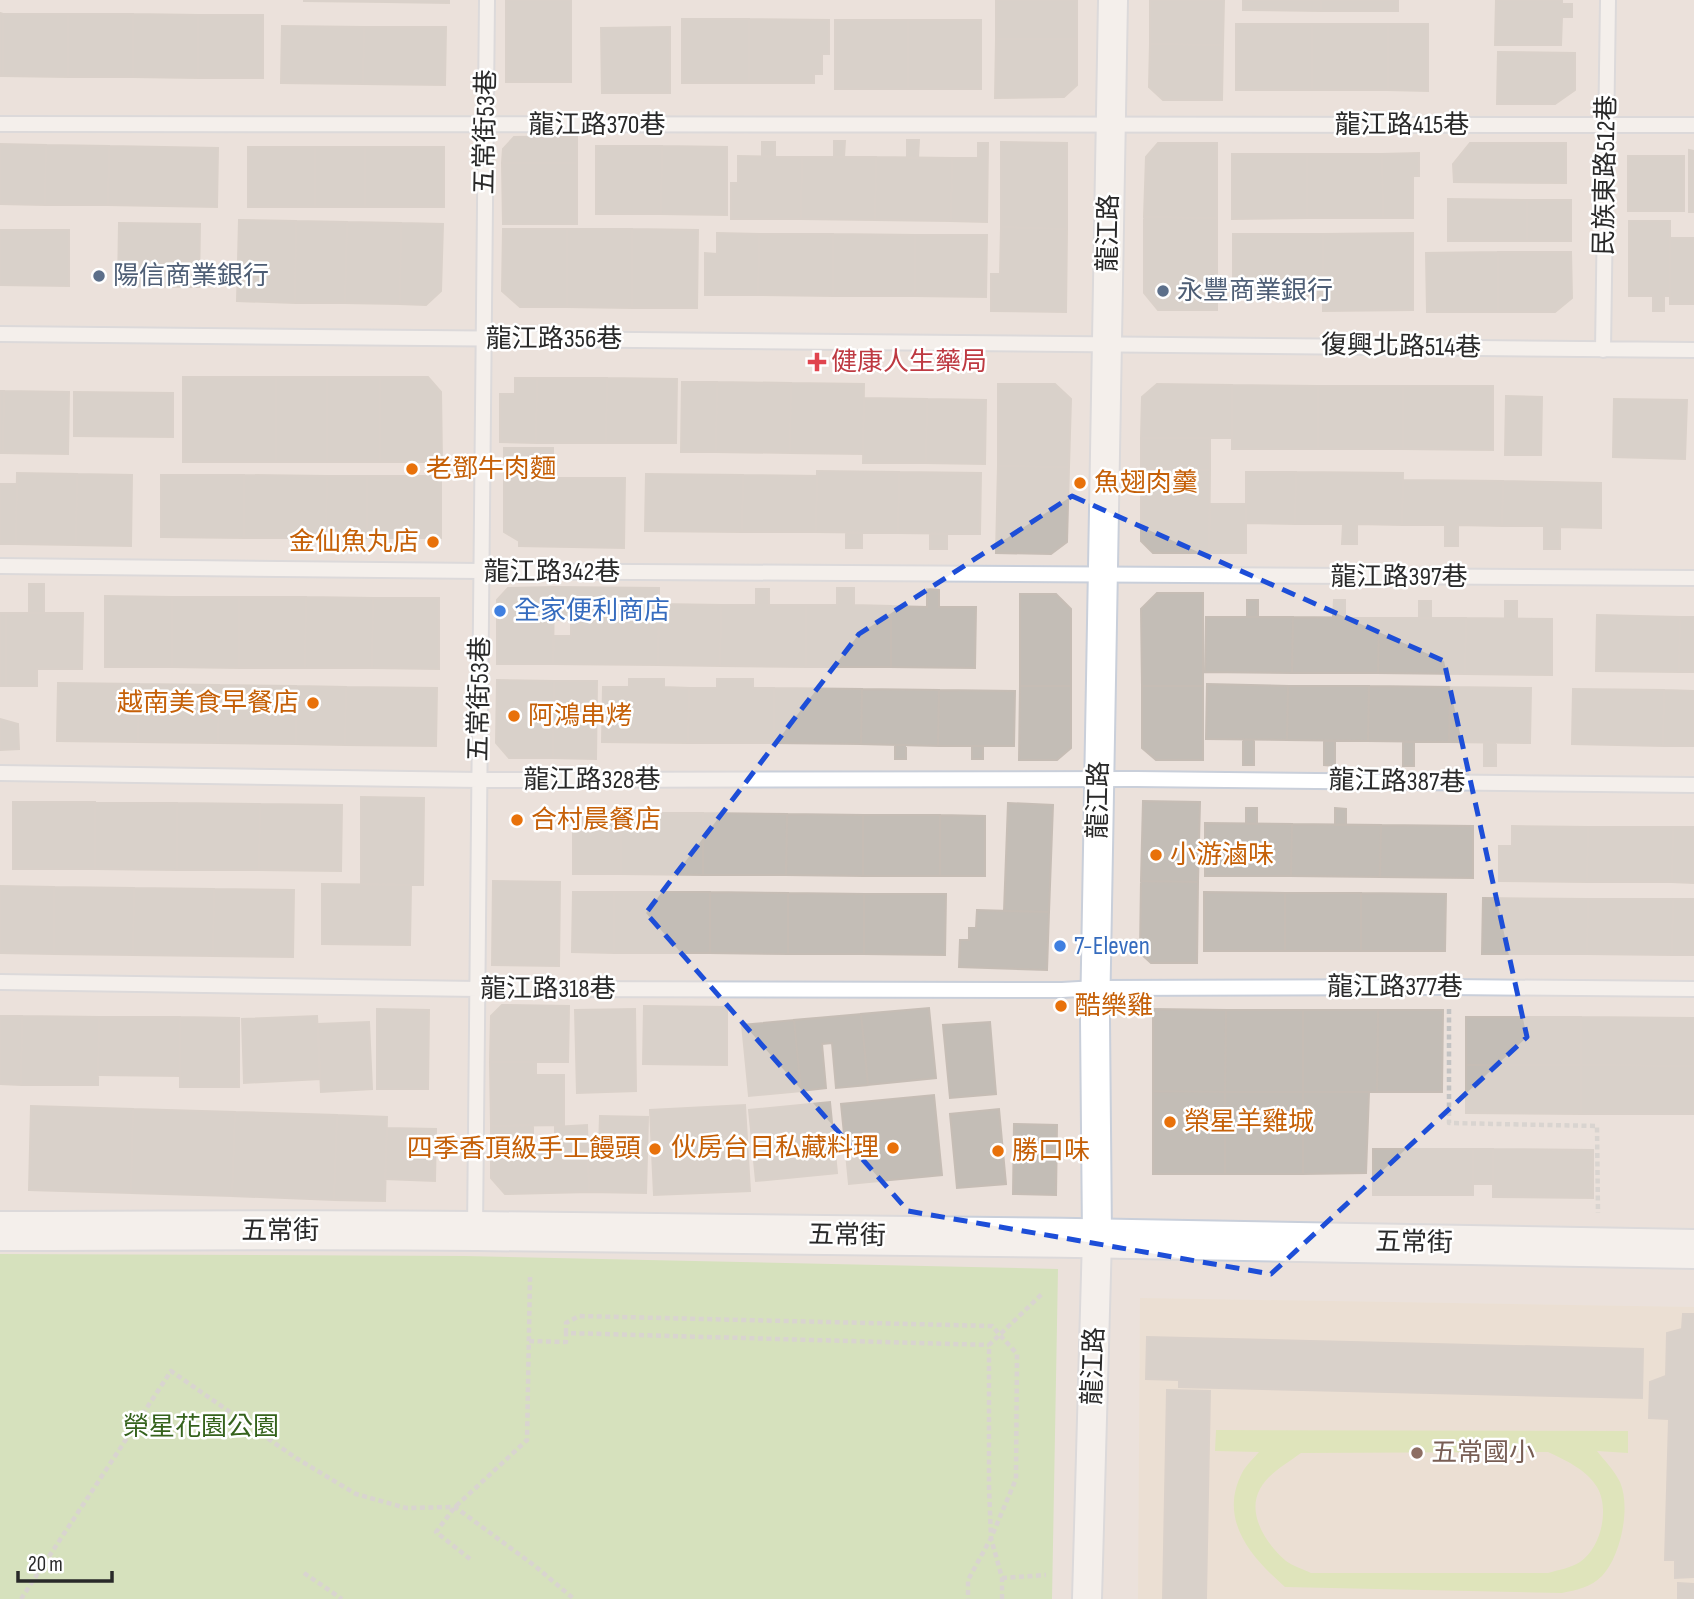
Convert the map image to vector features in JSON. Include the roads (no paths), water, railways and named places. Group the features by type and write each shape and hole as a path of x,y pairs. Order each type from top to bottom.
{"street":[{"name":"龍江路","path":"1087,1599 1097,1238 1096,988 1112,0"},
{"name":"五常街","path":"0,1231 475,1231 1159,1238 1694,1249"}],"lane":[{"name":"五常街53巷","path":"475,1231 487,0"},
{"name":"民族東路512巷","path":"1603,349 1608,0"},
{"name":"龍江路370巷","path":"0,124 1111,126"},
{"name":"龍江路415巷","path":"1111,126 1694,125"},
{"name":"龍江路356巷","path":"0,334 1108,344"},
{"name":"復興北路514巷","path":"1108,344 1694,350"},
{"name":"龍江路342巷","path":"0,566 1104,575"},
{"name":"龍江路397巷","path":"1104,575 1694,578"},
{"name":"龍江路328巷","path":"0,773 480,780 1100,779"},
{"name":"龍江路387巷","path":"1100,779 1694,785"},
{"name":"龍江路318巷","path":"0,982 478,989 1096,988"},
{"name":"龍江路377巷","path":"1096,988 1694,989"}],"place":[{"name":"陽信商業銀行","path":"99,276"},
{"name":"永豐商業銀行","path":"1163,291"},
{"name":"健康人生藥局","path":"817,362"},
{"name":"老鄧牛肉麵","path":"412,469"},
{"name":"魚翅肉羹","path":"1080,483"},
{"name":"金仙魚丸店","path":"433,542"},
{"name":"全家便利商店","path":"500,611"},
{"name":"越南美食早餐店","path":"313,703"},
{"name":"阿鴻串烤","path":"514,716"},
{"name":"合村晨餐店","path":"517,820"},
{"name":"小游滷味","path":"1156,855"},
{"name":"7-Eleven","path":"1060,946"},
{"name":"酷樂雞","path":"1061,1006"},
{"name":"榮星羊雞城","path":"1170,1122"},
{"name":"伙房台日私藏料理","path":"893,1148"},
{"name":"四季香頂級手工饅頭","path":"655,1149"},
{"name":"勝口味","path":"998,1151"},
{"name":"五常國小","path":"1417,1453"}],"park label":[{"name":"榮星花園公園","path":"201,1427"}]}
